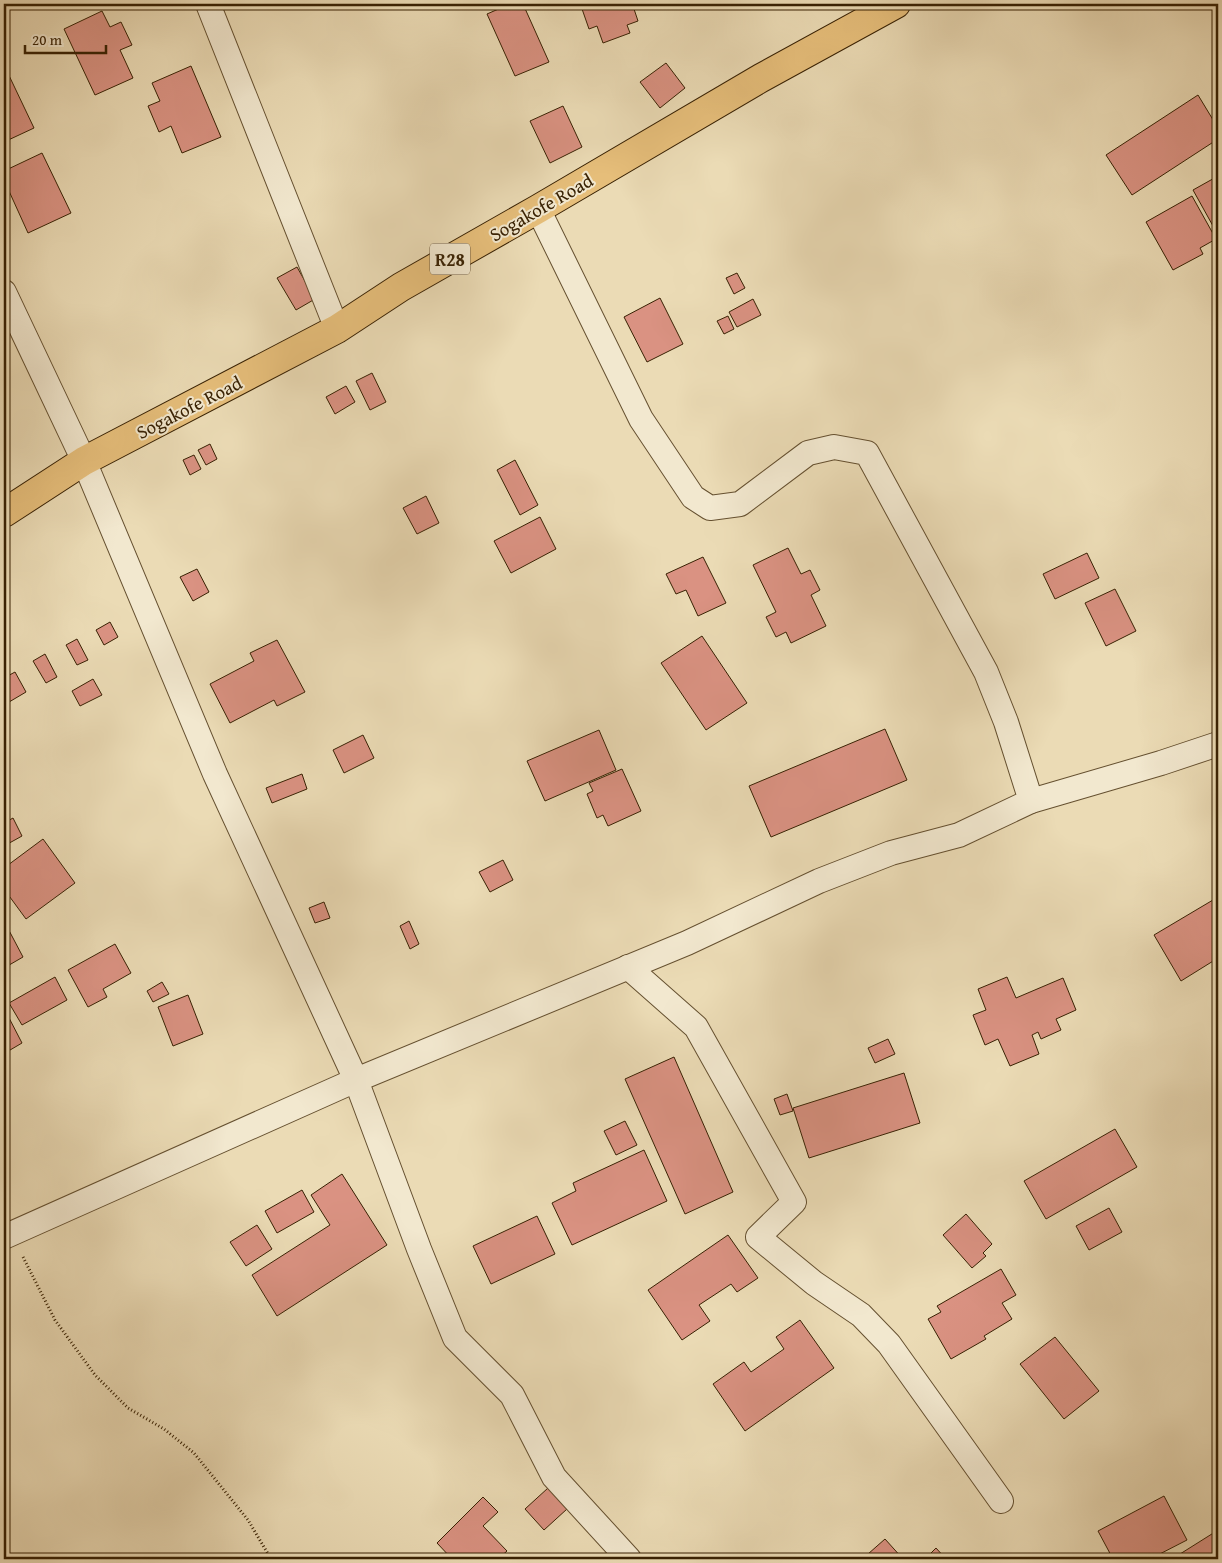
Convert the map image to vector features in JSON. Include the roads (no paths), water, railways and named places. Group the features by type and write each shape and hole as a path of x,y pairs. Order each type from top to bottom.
{"main road":[{"name":"Sogakofe Road","path":"4,513 84,461 338,330 401,287 538,209 760,78 896,4"}],"street":[{"path":"208,4 338,330"},
{"path":"538,209 641,419 693,497 710,508 740,504 808,453 834,447 867,453 986,672 1006,722 1031,801"},
{"path":"4,292 84,461 215,774 356,1080 419,1249 456,1338 512,1395 554,1477 629,1559"},
{"path":"7,1236 356,1080 687,943 819,881 891,853 959,835 1031,801 1218,744"},
{"path":"628,967 696,1027 794,1202 758,1237 814,1283 861,1315 888,1344 1001,1500"}]}
